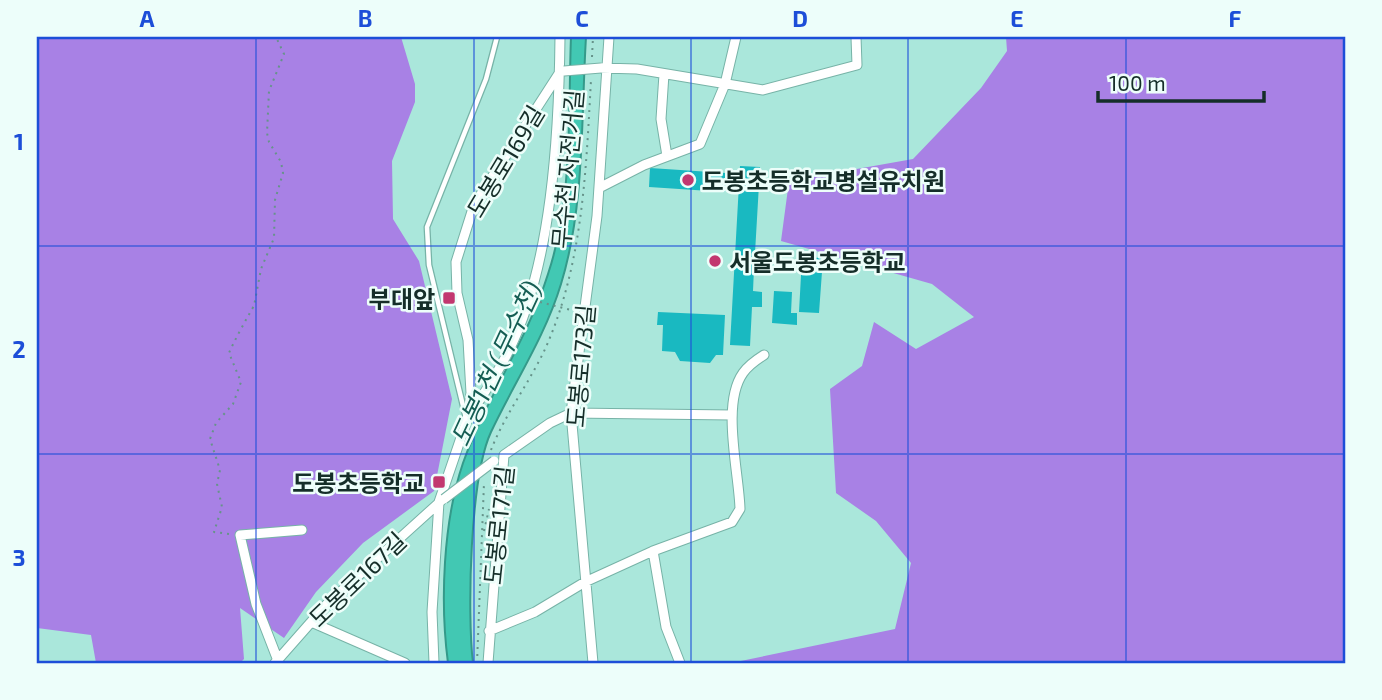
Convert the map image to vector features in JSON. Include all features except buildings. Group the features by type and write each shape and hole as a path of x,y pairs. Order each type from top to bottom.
{"street":[{"name":"도봉로169길","path":"467,419 509,351 540,263 562,71 560,37"},
{"name":"도봉로173길","path":"593,663 571,413 598,188 604,68 609,37"},
{"path":"598,188 700,144 725,84 736,37"},
{"path":"562,71 604,68 664,74 747,89 775,88 857,65 856,37"},
{"name":"도봉로169길","path":"434,663 432,612 442,500 467,419 471,393 465,321 454,276 456,262 474,205 562,71"},
{"path":"664,74 661,119 667,156"},
{"path":"571,413 732,415 740,379 764,355"},
{"name":"도봉로171길","path":"488,663 504,455 550,423 571,413"},
{"name":"도봉로171길","path":"489,631 535,612 575,591 585,582 653,551 732,522 740,509 732,415"},
{"name":"도봉로167길","path":"240,535 256,604 276,661 367,565 442,500 504,455"},
{"path":"240,535 302,530"},
{"path":"653,551 666,627 680,663"},
{"path":"311,622 405,663"}],"lane":[{"path":"467,419 429,265 427,227 486,79 497,37"}],"path":[{"path":"240,535 214,532 222,507 217,484 220,470 210,439 216,422 233,404 241,382 229,353 254,306 261,269 274,238 275,200 283,173 281,162 269,142 267,133 269,91 284,54 276,37"},
{"name":"무수천 자전거길","path":"592,63 593,37"},
{"name":"무수천 자전거길","path":"491,451 546,347 560,308 578,238 591,76"},
{"path":"536,301 584,313"},
{"path":"477,663 477,612 485,473"}],"shaded area":[{"path":"37,37 401,37 415,84 415,102 392,161 393,219 419,261 452,399 434,491 363,543 316,592 284,638 240,608 244,659 240,663 96,663 91,635 37,628"},
{"path":"571,37 586,37 581,162 569,254 547,323 491,432 484,453 478,480 472,546 470,612 473,663 448,663 444,588 451,511 456,486 472,439 529,323 556,245 568,157"},
{"path":"1006,37 1345,37 1345,663 731,663 895,629 911,563 876,521 836,493 830,389 862,366 874,322 916,349 974,317 932,284 781,241 789,181 913,159 981,88 1007,51"}],"place":[{"name":"도봉초등학교병설유치원","path":"688,180"},
{"name":"서울도봉초등학교","path":"715,261"},
{"name":"부대앞","path":"449,298"},
{"name":"도봉초등학교","path":"439,482"}],"water label":[{"name":"도봉1천 (무수천)","path":"495,363"}]}
